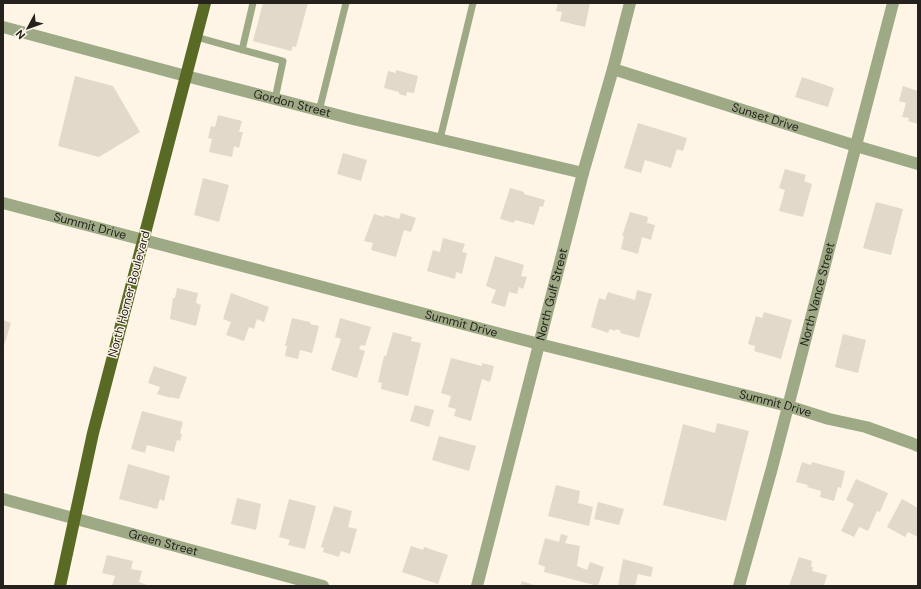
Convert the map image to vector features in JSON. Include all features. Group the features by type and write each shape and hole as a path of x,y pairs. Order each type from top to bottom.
{"main road":[{"name":"North Horner Boulevard","path":"60,586 93,433 205,3"}],"street":[{"name":"North Gulf Street","path":"477,586 583,174 630,3"},
{"name":"North Vance Street","path":"740,586 893,3"},
{"name":"Gordon Street","path":"3,27 319,111 583,174"},
{"name":"Sunset Drive","path":"613,69 856,146 918,164"},
{"name":"Summit Drive","path":"3,203 539,344 788,406 866,427 918,446"},
{"name":"Green Street","path":"3,499 323,586"}],"lane":[{"path":"242,50 253,3"},
{"path":"319,111 346,3"},
{"path":"440,139 473,3"},
{"path":"196,37 283,61 275,99"}],"building":[{"path":"263,3 308,3 296,47 293,46 291,51 253,41"},
{"path":"558,3 590,3 585,27 560,21 562,12 556,11"},
{"path":"396,70 418,76 414,93 407,92 406,96 399,94 399,92 384,88 388,71 396,73"},
{"path":"75,76 113,86 140,132 99,157 58,146"},
{"path":"802,77 834,88 828,107 795,97"},
{"path":"903,86 918,91 918,124 908,121 909,118 902,117 906,103 899,101"},
{"path":"218,115 242,121 239,132 243,132 239,148 234,146 232,157 209,152 212,139 208,138 211,126 215,127"},
{"path":"638,123 687,138 683,151 677,149 671,168 645,160 641,173 624,168"},
{"path":"343,153 367,160 361,181 337,174"},
{"path":"785,169 806,175 804,181 812,184 803,217 779,211 785,190 779,188"},
{"path":"203,178 229,185 219,222 194,215"},
{"path":"510,188 545,200 543,207 540,206 534,225 515,220 514,223 500,219"},
{"path":"876,202 903,209 891,255 863,248"},
{"path":"630,212 648,217 647,223 655,225 651,240 642,237 638,254 621,249 624,236 622,236"},
{"path":"401,213 416,218 411,232 404,230 396,257 371,250 373,243 364,241 374,214 399,219"},
{"path":"443,238 465,244 462,252 467,253 462,274 456,272 455,279 427,271 433,250 440,252"},
{"path":"495,256 524,265 521,276 527,277 523,289 519,287 517,294 509,292 505,307 491,303 496,290 486,286"},
{"path":"177,288 198,293 196,303 201,305 196,326 170,319 173,298 175,298"},
{"path":"637,290 652,294 639,338 620,333 621,331 616,329 615,331 610,329 608,333 591,327 599,298 605,300 608,292 635,300"},
{"path":"231,293 269,307 264,322 257,319 254,329 249,327 244,341 226,335 231,322 223,319"},
{"path":"764,312 792,320 781,359 754,351 755,346 748,344 756,316 762,318"},
{"path":"292,318 310,322 310,324 319,326 312,353 300,350 298,359 285,356 287,346 285,346"},
{"path":"340,318 371,327 365,346 361,345 359,349 365,351 357,378 331,370 341,339 335,337"},
{"path":"3,320 11,323 3,349"},
{"path":"393,332 412,337 411,341 421,343 408,396 381,389 382,383 378,382 384,356 386,356"},
{"path":"843,334 866,340 858,373 835,367"},
{"path":"451,358 482,366 482,363 494,366 490,382 482,379 471,421 454,416 456,409 448,407 451,396 441,393"},
{"path":"154,366 187,377 179,399 157,394 160,387 148,383"},
{"path":"415,405 434,410 429,427 410,421"},
{"path":"142,411 183,422 180,433 182,434 180,441 177,440 174,452 147,445 145,453 131,449"},
{"path":"717,423 749,431 726,521 663,505 683,424 715,433"},
{"path":"439,436 476,446 469,471 432,460"},
{"path":"802,462 811,465 812,462 845,471 841,488 838,487 834,501 820,497 821,491 807,487 808,485 796,482"},
{"path":"128,464 170,476 164,501 160,499 157,509 119,499"},
{"path":"856,479 888,493 880,512 877,511 868,531 859,527 854,537 841,531 854,504 846,500"},
{"path":"556,485 580,491 578,503 593,507 589,526 548,516"},
{"path":"237,498 261,504 256,530 231,524"},
{"path":"289,499 316,506 305,549 288,545 290,540 279,537"},
{"path":"902,499 918,508 918,537 908,532 905,537 887,527"},
{"path":"598,502 624,509 619,525 594,519"},
{"path":"334,506 352,511 348,527 357,529 350,554 341,551 339,557 323,552 324,548 321,547"},
{"path":"561,534 568,536 565,543 580,546 577,566 587,570 590,562 604,567 598,586 544,572 545,567 538,564 545,538 559,542"},
{"path":"411,546 423,550 424,547 448,555 438,584 402,572"},
{"path":"107,555 133,561 131,569 142,571 139,582 147,586 112,586 115,576 102,573"},
{"path":"799,557 812,561 812,571 827,575 824,586 789,586"},
{"path":"623,559 653,567 651,577 638,574 635,586 618,586"},
{"path":"522,581 537,586 520,586"}]}
